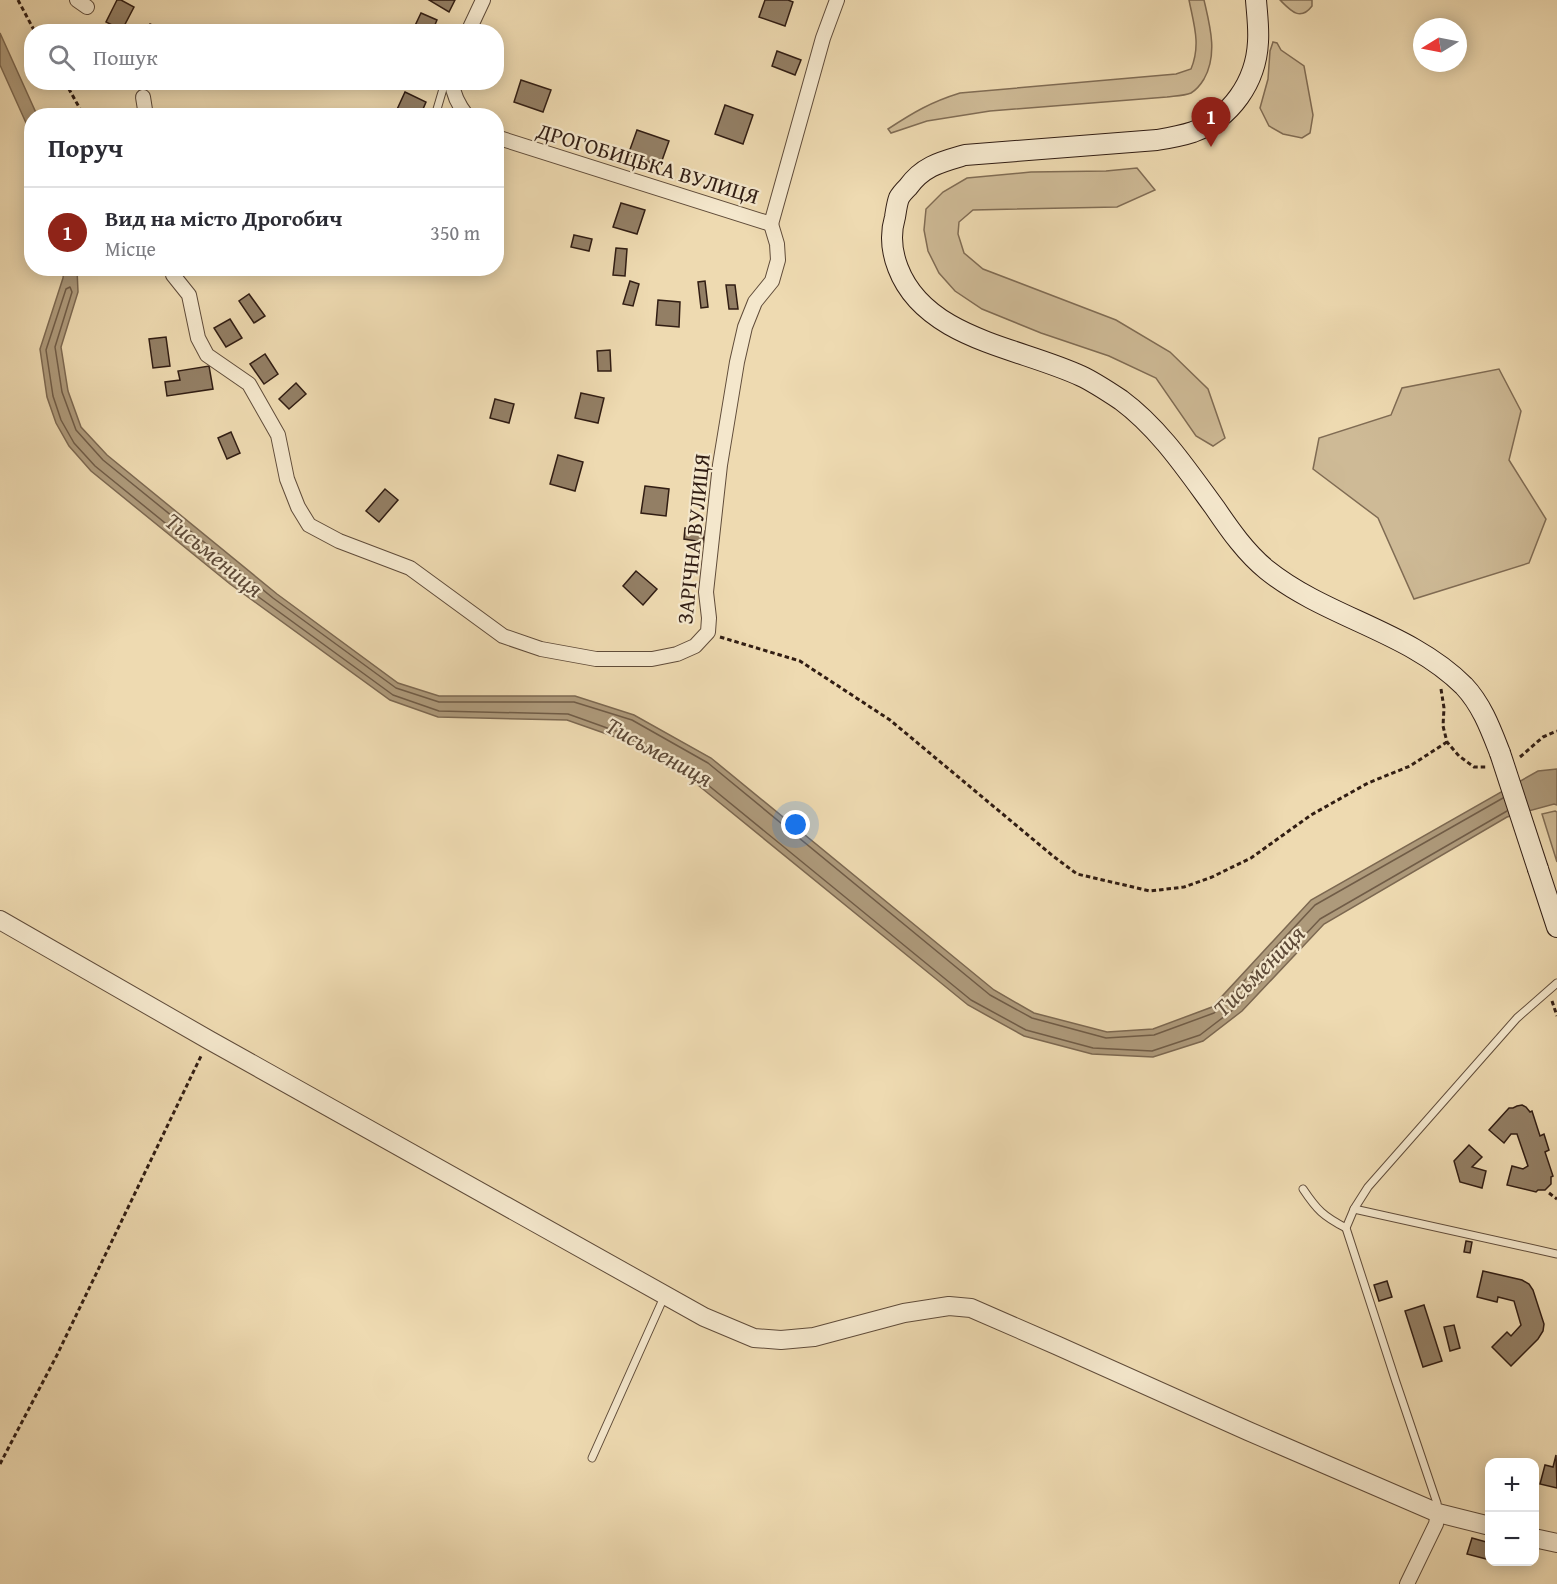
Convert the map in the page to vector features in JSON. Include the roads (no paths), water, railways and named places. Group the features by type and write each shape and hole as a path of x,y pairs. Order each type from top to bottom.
{"main road":[{"path":"1256,0 1258,42 1255,66 1246,87 1224,114 1195,131 1181,136 1157,140 964,155 935,163 915,177 899,198 891,232 893,257 903,282 934,315 960,331 1081,376 1121,400 1144,419 1175,453 1236,538 1267,570 1319,602 1417,651 1441,666 1465,688 1486,718 1500,753 1557,927"}],"street":[{"path":"472,24 483,0"},
{"name":"ДРОГОБИЦЬКА ВУЛИЦЯ","path":"504,140 771,224 823,38 837,0"},
{"path":"453,90 460,108"},
{"path":"143,97 145,108"},
{"name":"ЗАРІЧНА ВУЛИЦЯ","path":"174,276 189,294 198,338 207,355 249,384 279,435 287,479 298,507 309,525 339,541 410,568 503,636 541,649 596,659 652,659 677,654 694,646 708,632 706,592 720,465 745,327 755,302 772,281 778,260 777,244 771,224"},
{"path":"0,920 664,1295 704,1317 754,1338 781,1340 814,1337 904,1312 949,1306 970,1308 1438,1513 1485,1525"},
{"path":"1407,1584 1436,1524 1438,1513"},
{"path":"1539,1539 1557,1544"}],"lane":[{"path":"438,108 443,90"},
{"path":"1438,1513 1437,1503 1346,1228 1354,1209 1368,1187 1509,1027 1557,983"},
{"path":"1303,1189 1315,1207 1328,1219 1346,1228"},
{"path":"1354,1209 1557,1254"},
{"path":"592,1458 664,1295"}],"water":[{"path":"0,33 34,108 24,108 24,118 0,65"},
{"name":"Тисьмениця","path":"63,276 77,276 78,292 61,347 68,391 81,427 107,455 277,594 398,683 439,696 575,696 634,715 711,758 994,990 1034,1013 1107,1032 1153,1029 1212,1007 1311,900 1538,771 1557,769 1557,805 1507,817 1324,924 1242,1011 1203,1041 1153,1057 1092,1054 1024,1036 968,1005 693,781 621,739 567,720 438,717 390,700 230,584 91,471 69,446 56,423 47,397 40,349"}],"place":[{"name":"Вид на місто Дрогобич","path":"1211,147"}]}
